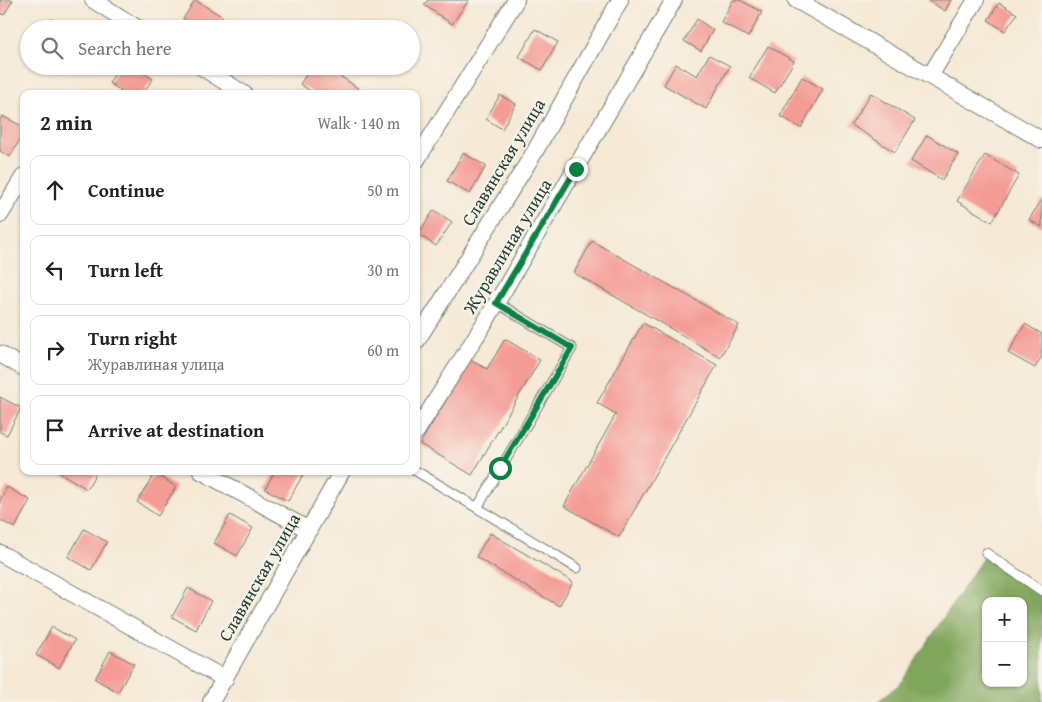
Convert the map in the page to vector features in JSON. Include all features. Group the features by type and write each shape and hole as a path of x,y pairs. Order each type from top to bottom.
{"street":[{"path":"93,0 125,20"},
{"path":"420,155 516,0"},
{"name":"Славянская улица","path":"420,332 534,153 620,0"},
{"name":"Журавлиная улица","path":"420,426 496,303 674,0"},
{"path":"796,0 1042,140"},
{"path":"930,76 976,0"},
{"path":"214,75 238,90"},
{"path":"0,215 20,182"},
{"path":"0,354 20,366"},
{"path":"208,475 308,530"},
{"name":"Славянская улица","path":"211,702 340,475"},
{"path":"0,553 225,679"}],"lane":[{"path":"477,508 572,348 496,303"},
{"path":"420,473 577,568"},
{"path":"986,553 1042,591"}],"green space":[{"path":"986,553 1042,591 1042,702 877,702 901,683"}],"building":[{"path":"0,0 13,0 4,15 0,13"},
{"path":"195,0 223,17 221,20 183,19"},
{"path":"428,0 469,0 452,24 424,5"},
{"path":"733,0 740,0 762,12 748,37 721,22"},
{"path":"927,0 951,0 945,11"},
{"path":"999,3 1017,14 1005,31 988,20"},
{"path":"697,19 713,30 701,51 684,41"},
{"path":"535,29 558,42 542,70 519,57"},
{"path":"768,46 794,61 775,93 749,78"},
{"path":"709,55 730,66 706,109 664,85 676,64 697,76"},
{"path":"114,75 147,75 153,79 145,90 120,90 109,83"},
{"path":"306,75 338,75 359,89 309,90 300,84"},
{"path":"802,77 823,89 801,128 780,116"},
{"path":"871,93 915,120 895,152 851,125"},
{"path":"500,95 516,104 502,129 486,119"},
{"path":"2,116 20,125 20,139 10,157 0,151 0,120"},
{"path":"927,135 958,154 942,180 911,161"},
{"path":"463,153 486,166 470,194 447,181"},
{"path":"985,155 1019,175 992,222 957,201"},
{"path":"1042,198 1042,227 1029,220"},
{"path":"434,210 452,222 436,246 420,235 420,231"},
{"path":"592,241 739,325 720,357 574,273"},
{"path":"643,323 717,365 619,537 564,506 616,414 597,403"},
{"path":"1025,324 1042,334 1042,356 1035,368 1008,353"},
{"path":"505,339 540,360 472,475 420,444 470,360 487,369"},
{"path":"0,397 20,407 20,410 7,435 0,432"},
{"path":"64,475 95,475 87,489"},
{"path":"154,475 158,475 176,487 158,516 137,502"},
{"path":"273,475 303,475 288,501 265,489"},
{"path":"7,487 30,500 15,528 0,520 0,500"},
{"path":"230,515 253,528 237,556 214,543"},
{"path":"84,529 107,542 91,570 68,557"},
{"path":"490,533 573,582 559,606 476,557"},
{"path":"188,588 211,601 196,630 172,617"},
{"path":"52,627 75,640 59,668 36,655"},
{"path":"110,651 134,664 118,692 95,679"}],"route":[{"path":"500,468 572,348 496,303 576,169"}]}
